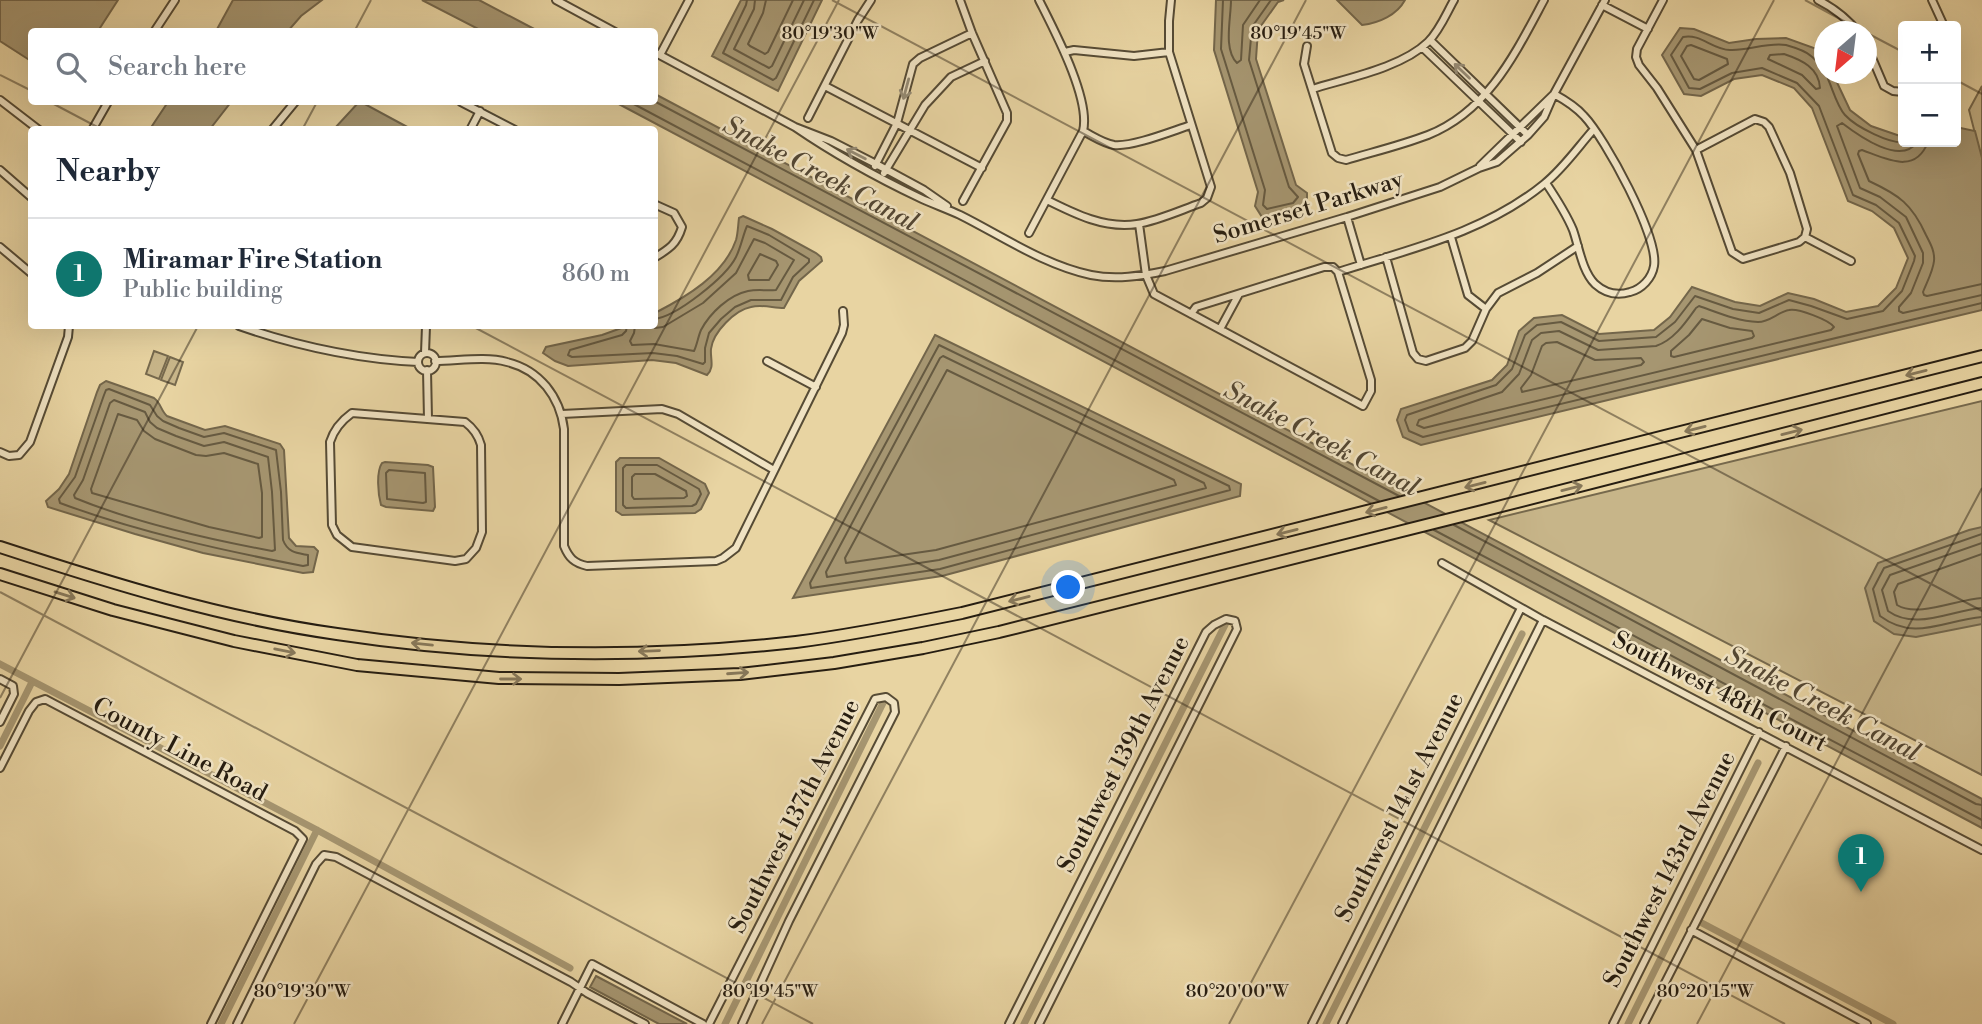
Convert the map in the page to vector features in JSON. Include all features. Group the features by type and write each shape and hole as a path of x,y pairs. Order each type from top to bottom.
{"highway":[{"path":"0,547 94,578 199,606 337,634 473,649 595,653 797,642 962,613 1982,356"},
{"path":"0,574 127,614 234,641 357,665 499,678 619,679 740,674 834,663 999,632 1982,383"}],"street":[{"path":"157,28 175,0"},
{"path":"556,0 608,28"},
{"path":"658,51 689,0"},
{"path":"808,118 871,0"},
{"path":"960,0 1007,113 1007,121 963,201"},
{"path":"1029,233 1086,121 1065,52 1039,0"},
{"path":"1047,200 1080,216 1122,225 1139,224 1201,203 1210,193 1211,187 1169,52 1171,0"},
{"path":"1312,89 1410,55 1430,40 1454,0"},
{"path":"1307,46 1304,64 1332,153 1346,160 1427,135 1449,125 1479,102 1509,64 1544,0"},
{"path":"1663,0 1637,49 1636,57 1696,150 1732,252 1743,259 1799,243 1805,237 1807,229 1790,173 1769,127 1764,122 1755,119 1696,150"},
{"path":"1818,0 1849,21"},
{"path":"1932,0 1942,21"},
{"path":"1604,3 1648,29"},
{"name":"Somerset Parkway","path":"957,214 1026,250 1079,272 1105,277 1146,275 1440,187 1497,162 1528,135 1544,117 1604,3"},
{"path":"872,172 897,123 913,64 972,33"},
{"path":"1430,40 1528,135"},
{"path":"1422,47 1521,142"},
{"path":"1065,52 1074,50 1134,56 1169,52"},
{"path":"658,54 795,127 826,148 920,198 957,214"},
{"path":"882,178 925,105 951,77 985,61"},
{"path":"1877,74 1884,86 1898,92"},
{"path":"825,86 982,167"},
{"path":"1546,183 1572,228 1587,273 1594,283 1616,294 1639,289 1649,279 1654,267 1654,253 1640,211 1612,156 1594,129 1585,117 1554,94"},
{"name":"Somerset Parkway","path":"1479,168 1554,94"},
{"path":"0,100 34,126"},
{"path":"94,126 106,105"},
{"path":"275,126 293,105"},
{"path":"467,105 508,126"},
{"path":"472,126 480,111"},
{"path":"1083,131 1103,142 1126,145 1191,125"},
{"path":"795,127 831,141 876,164 924,190 957,214"},
{"path":"1338,272 1451,237 1506,210 1546,183 1594,129"},
{"path":"0,170 28,194"},
{"path":"658,206 674,213 682,227 678,240 658,256"},
{"path":"1347,217 1361,265"},
{"path":"1139,224 1146,275 1154,294 1191,314 1220,329 1363,406 1371,391 1371,380 1338,272 1334,267 1324,267 1196,307 1191,314"},
{"path":"1451,237 1468,295 1486,309"},
{"path":"1805,237 1851,261"},
{"path":"1386,257 1413,353 1418,359 1426,361 1465,348 1472,341 1486,309 1498,293 1536,274 1578,246"},
{"path":"0,247 28,271"},
{"path":"1220,329 1239,294"},
{"path":"435,361 508,362 538,378 550,391 562,414 564,429 564,545 571,559 578,564 587,566 716,561 736,548 842,333 843,311"},
{"path":"0,452 9,456 19,455 30,442 69,329"},
{"path":"248,329 337,354 418,362"},
{"path":"425,353 426,329"},
{"path":"418,362 425,353 431,354 435,361"},
{"path":"418,362 422,369 427,370 432,368 435,361"},
{"path":"767,361 816,387"},
{"path":"427,370 428,419"},
{"path":"562,414 662,409 678,414 774,470"},
{"path":"352,413 428,419 465,422 478,436 481,444 482,532 476,548 466,559 455,561 352,547 337,535 332,525 332,433 338,424 352,413"},
{"name":"Southwest 48th Court","path":"1442,563 1543,620 1982,850"},
{"name":"Southwest 141st Avenue","path":"1312,1024 1521,608"},
{"name":"Southwest 139th Avenue","path":"1009,1024 1206,632 1226,619 1235,621 1237,629 1040,1024"},
{"name":"Southwest 141st Avenue","path":"1342,1024 1543,620"},
{"path":"0,679 13,686 14,694 0,722"},
{"name":"Southwest 137th Avenue","path":"709,1024 875,699 886,697 894,703 895,712 789,921 742,1024"},
{"name":"County Line Road","path":"0,768 29,710 36,702 45,699 295,831 303,839 211,1024"},
{"name":"Southwest 143rd Avenue","path":"1613,1024 1759,732"},
{"name":"Southwest 143rd Avenue","path":"1644,1024 1786,746"},
{"path":"237,1024 316,864 324,855 336,857 645,1024"},
{"path":"1691,930 1867,1024"},
{"path":"562,1024 592,964 703,1024"}],"shaded area":[{"path":"1982,86 1982,161 1969,110"},
{"path":"154,351 168,356 159,379 146,374"},
{"path":"170,357 183,362 175,385 161,380"},
{"path":"1982,401 1982,775 1489,520"}],"water":[{"path":"0,0 118,0 100,28 28,28 28,59 0,41"},
{"path":"233,0 322,0 291,28 218,28"},
{"path":"422,0 479,0 532,28 476,28"},
{"path":"741,0 822,0 778,91 712,56"},
{"path":"1216,0 1284,0 1278,2 1258,30 1256,59 1296,185 1307,193 1307,201 1296,209 1262,217 1255,206 1258,192 1214,50"},
{"path":"1337,0 1405,0 1387,17 1362,25"},
{"path":"1680,28 1694,29 1729,43 1786,38 1814,48 1814,84 1838,84 1850,110 1871,126 1898,135 1898,147 1961,147 1961,128 1975,131 1982,158 1982,310 1421,445 1403,437 1397,420 1401,409 1492,380 1507,365 1519,331 1534,318 1562,315 1599,334 1654,330 1670,317 1692,287 1735,302 1760,306 1788,293 1814,299 1846,312 1878,306 1896,288 1908,258 1894,228 1872,211 1848,201 1812,108 1794,88 1762,75 1734,79 1701,96 1684,94 1662,55"},
{"path":"658,96 1982,799 1982,828 621,105 658,105"},
{"path":"166,105 229,105 212,126 152,126"},
{"path":"356,105 367,105 405,126 337,126"},
{"path":"743,216 772,229 816,253 822,261 799,281 784,308 751,307 738,312 726,323 713,342 712,366 707,375 676,363 652,360 568,366 543,353 546,347 619,329 658,329 658,311 703,284 723,264 736,240 739,218"},
{"path":"935,335 1241,484 1240,496 942,576 793,598"},
{"path":"106,381 154,398 167,416 205,430 225,426 280,444 284,450 289,538 296,546 314,547 318,551 313,572 303,573 203,553 48,507 46,501 59,489 69,474 97,392 100,385"},
{"path":"620,458 659,458 705,484 709,493 701,509 695,513 622,515 616,511 616,462"},
{"path":"385,462 433,467 433,511 381,505 378,477 380,467"},
{"path":"1982,527 1982,624 1916,637 1894,634 1874,621 1865,588 1878,563"},
{"path":"596,976 687,1024 659,1024 590,987"}],"waterway":[{"path":"1024,1024 1225,625"},
{"path":"1326,1024 1522,634"},
{"path":"0,664 317,830 570,968"},
{"path":"0,746 32,682"},
{"path":"725,1024 884,701"},
{"path":"1628,1024 1758,763"},
{"path":"221,1024 317,830"},
{"path":"1700,922 1893,1024"}],"place":[{"name":"Miramar Fire Station","path":"1861,892"}],"water label":[{"name":"Snake Creek Canal","path":"821,173"},
{"name":"Snake Creek Canal","path":"1322,438"},
{"name":"Snake Creek Canal","path":"1823,703"}]}
